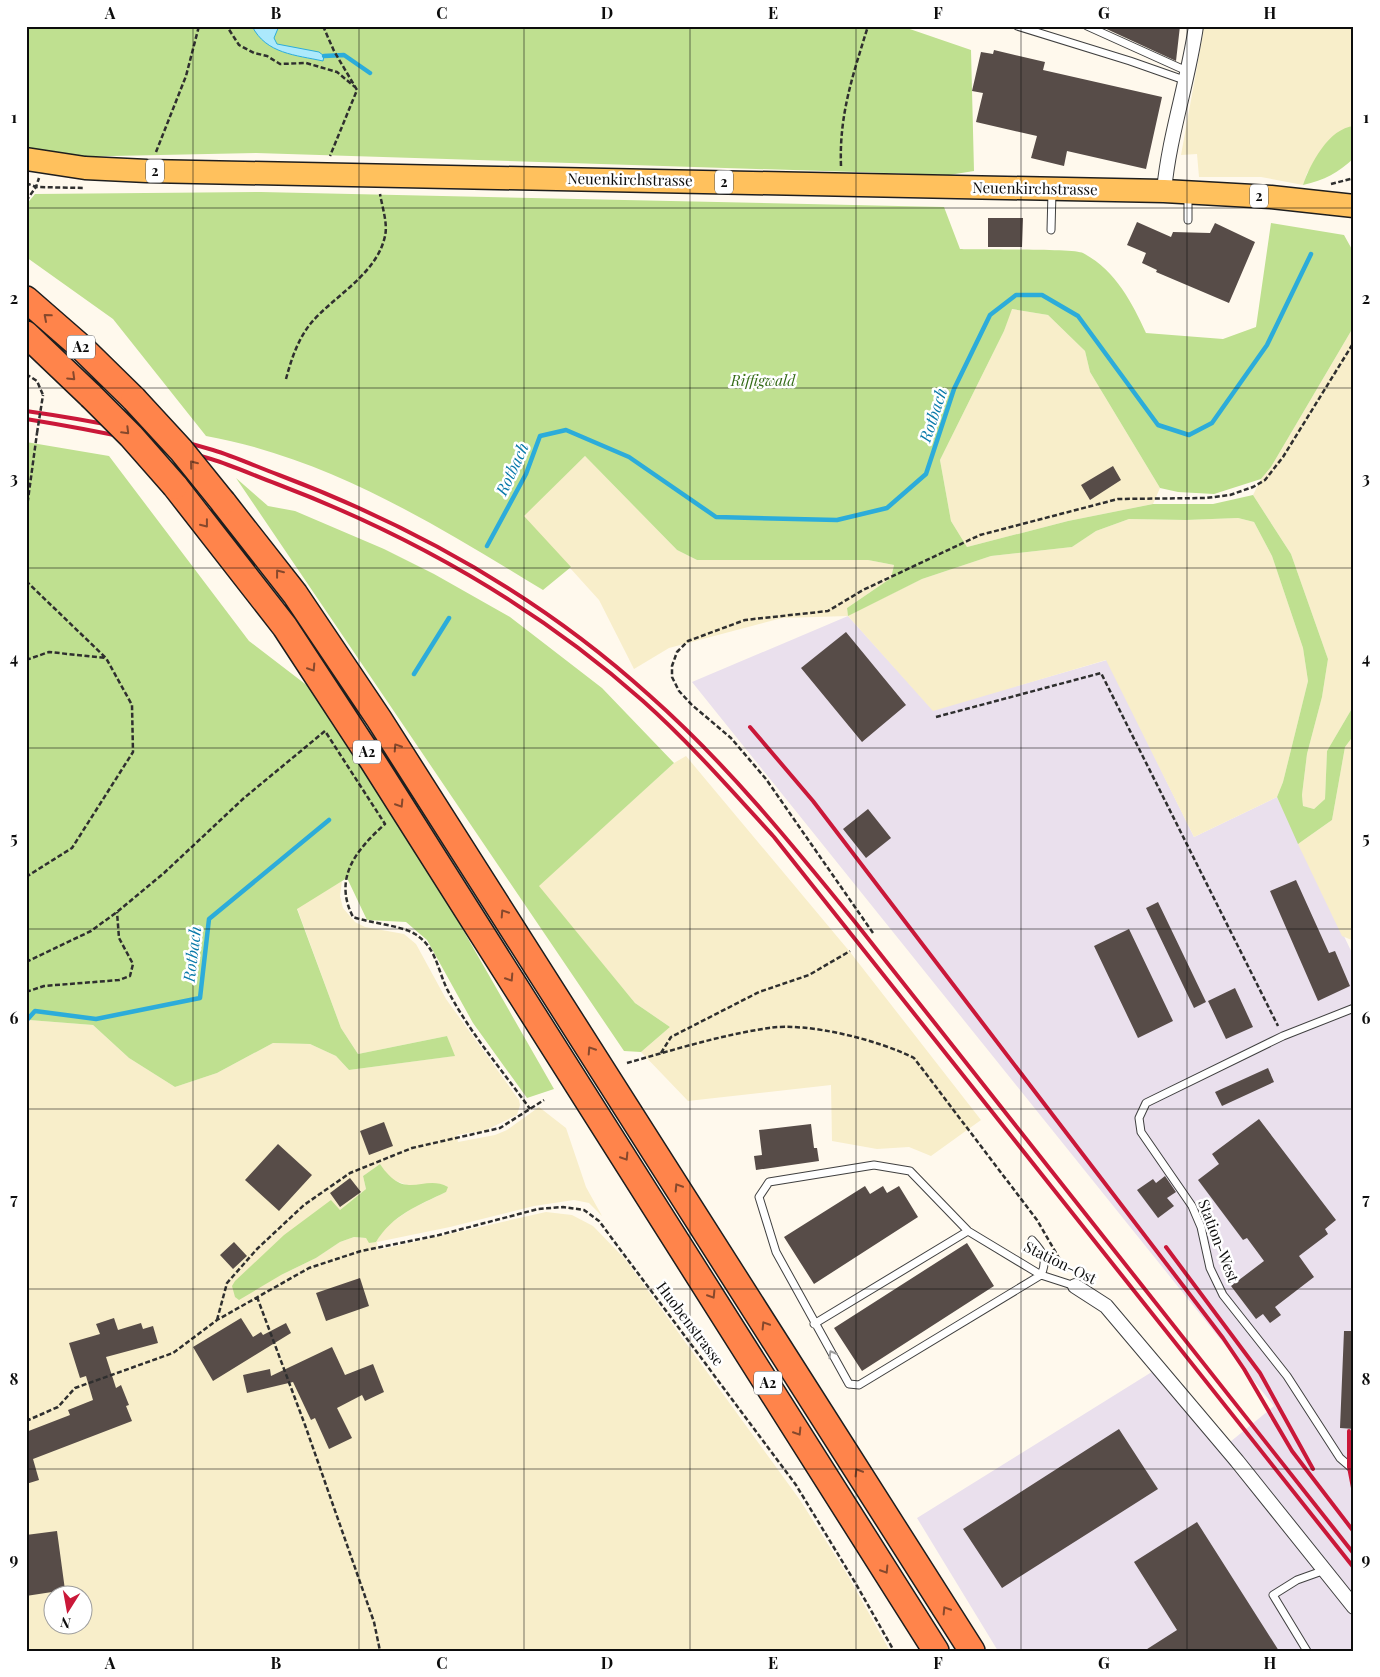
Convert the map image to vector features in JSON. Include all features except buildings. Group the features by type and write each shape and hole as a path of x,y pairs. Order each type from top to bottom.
{"highway":[{"name":"A2","path":"26,299 134,398 181,450 308,613 471,862 972,1651"},
{"name":"A2","path":"26,334 131,436 175,486 285,627 447,878 936,1651"}],"main road":[{"name":"Neuenkirchstrasse","path":"26,159 86,168 147,170 1164,191 1270,197 1354,206"}],"street":[{"path":"1164,191 1166,173 1188,77 1196,26"},
{"name":"Station-Ost","path":"1076,1286 1106,1306 1237,1461 1354,1607"}],"lane":[{"path":"1017,26 1188,77"},
{"path":"1087,26 1188,77"},
{"path":"1051,230 1052,189"},
{"path":"1188,192 1188,220"},
{"name":"Station-West","path":"1354,1008 1283,1036 1146,1103 1139,1118 1140,1132 1192,1206 1201,1227 1210,1268 1223,1295 1286,1376 1340,1458 1354,1470"},
{"name":"Station-Ost","path":"814,1324 776,1252 759,1197 769,1182 874,1165 910,1170 968,1231 1041,1275 1076,1286"},
{"path":"968,1231 814,1324 849,1384 859,1385 1041,1275 1046,1264 1044,1252 1032,1240"},
{"path":"1307,1651 1273,1595 1297,1580 1325,1570"}],"path":[{"path":"147,170 186,76 199,26"},
{"path":"223,26 228,28 239,45 254,53 267,56 280,64 306,63 337,72 357,90"},
{"path":"323,26 334,51 357,90"},
{"path":"842,185 841,150 846,96 868,26"},
{"path":"323,174 357,90"},
{"path":"286,379 291,358 310,324 361,275 379,253 386,234 378,175"},
{"path":"26,183 36,187 26,201"},
{"path":"873,933 766,780 731,738 692,705 679,691 672,677 672,666 677,652 688,641 744,620 778,615 817,614 828,611 863,590 980,535 1118,499 1206,498 1230,495 1253,487 1265,480 1282,457 1354,342"},
{"path":"26,374 37,380 43,395 27,507 26,570"},
{"path":"26,581 106,658 132,705 133,752 72,848 26,878"},
{"path":"26,660 49,652 106,658"},
{"path":"936,717 1101,673 1283,1036"},
{"path":"26,962 91,931 117,912 164,873 244,798 325,731 385,824 363,847 349,869 343,886 346,905 353,917 391,928 405,928 417,935 432,950 447,988 464,1017 530,1110"},
{"path":"26,992 44,986 119,980 130,976 133,964 119,938 117,912"},
{"path":"661,1054 671,1037 759,992 809,975 850,951"},
{"path":"627,1063 770,1028 807,1028 893,1047 914,1058 1037,1220 1076,1286"},
{"path":"217,1320 227,1283 257,1250 304,1205 350,1173 412,1148 500,1128 544,1100"},
{"name":"Huobenstrasse","path":"26,1421 58,1407 75,1388 173,1353 217,1320 309,1268 360,1251 439,1235 538,1209 570,1208 584,1210 599,1221 796,1485 894,1651"},
{"path":"257,1297 305,1425 374,1622 380,1651"}],"shaded area":[{"path":"1199,26 1354,26 1354,126 1339,133 1307,173 1303,185 1261,177 1199,177 1197,154 1181,155 1203,34 1199,32"},
{"path":"1011,309 1048,315 1085,351 1090,372 1160,488 1153,504 1068,521 967,547 951,521 940,460 1004,331"},
{"path":"1354,326 1354,705 1327,751 1325,799 1314,809 1303,806 1302,795 1307,754 1322,697 1328,659 1291,554 1253,495"},
{"path":"585,456 677,550 697,560 868,560 894,565 891,578 847,608 848,615 922,579 991,556 1072,547 1096,531 1129,519 1186,520 1238,518 1254,522 1272,556 1303,648 1308,681 1283,782 1277,797 1194,837 1106,660 933,711 848,616 782,618 669,648 634,669 599,600 523,516"},
{"path":"848,616 933,710 1107,660 1194,837 1277,797 1354,957 1354,1651 998,1651 917,1518 1163,1365 1230,1442 1274,1406 692,682"},
{"path":"1354,735 1354,941 1342,936 1298,844 1332,820 1345,747"},
{"path":"686,756 850,952 981,1120 931,1156 909,1147 877,1149 832,1141 831,1085 688,1101 641,1052 670,1027 635,1003 538,886 674,763"},
{"path":"342,881 340,896 343,908 355,922 365,927 404,934 416,944 446,999 519,1100 520,1105 517,1115 486,1130 457,1135 458,1142 495,1135 507,1130 539,1107 566,1128 586,1187 602,1216 589,1203 574,1200 534,1206 450,1227 377,1242 378,1250 546,1212 572,1215 593,1226 625,1259 800,1500 847,1574 890,1651 26,1651 26,1024 29,1020 93,1025 129,1058 175,1087 217,1073 273,1043 310,1044 336,1056 349,1070 454,1056 447,1036 358,1054 341,1028 297,908","holes":["380,1164 389,1178 409,1186 430,1184 446,1192 411,1209 385,1227 376,1242 366,1238 354,1237 340,1242 316,1258 281,1275 331,1201 340,1210 366,1189 363,1176"]}],"green space":[{"path":"26,26 901,26 971,50 974,171 949,175 256,153 64,157 26,149"},
{"path":"1354,126 1354,158 1331,175 1303,185 1310,167 1322,148 1336,133"},
{"name":"Riffigwald","path":"261,192 944,207 960,249 1076,251 1083,253 1104,268 1121,288 1135,310 1146,333 1223,339 1256,327 1271,223 1344,235 1354,253 1354,326 1271,467 1261,479 1214,494 1178,492 1160,488 1090,372 1085,351 1048,315 1012,309 1004,331 940,460 951,521 967,547 1068,521 1153,504 1213,504 1253,495 1291,554 1328,659 1322,697 1307,754 1302,795 1303,806 1314,809 1325,799 1327,751 1354,705 1354,735 1345,747 1332,820 1298,844 1277,797 1283,782 1308,681 1303,648 1272,556 1254,522 1238,518 1186,520 1129,519 1096,531 1072,547 991,556 922,579 848,616 847,608 891,578 894,565 868,560 697,560 677,550 585,456 524,516 571,567 543,590 423,519 381,497 296,460 251,446 206,436 113,319 26,257 26,205 35,194"},
{"path":"26,442 109,456 249,641 313,690 439,888 554,1089 527,1098 473,1023 427,940 406,922 367,920 347,878 297,909 341,1028 358,1054 447,1036 455,1056 349,1070 336,1056 310,1044 273,1043 217,1073 175,1087 129,1058 93,1025 29,1020 26,1024"},
{"path":"236,478 268,506 295,511 384,549 434,574 510,617 602,688 674,763 539,886 635,1003 670,1027 641,1052 624,1051"},
{"path":"380,1164 389,1176 406,1185 430,1183 448,1187 446,1192 416,1206 398,1218 382,1233 376,1242 369,1243 366,1238 354,1237 340,1242 316,1258 281,1275 239,1300 235,1297 232,1286 235,1281 284,1235 331,1200 340,1210 366,1189 363,1176"}],"water":[{"path":"252,26 279,26 274,38 277,44 319,52 324,56 323,61 292,55 273,48 258,35"}],"waterway":[{"path":"324,56 344,55 370,73"},
{"name":"Rotbach","path":"487,546 526,474 540,436 566,430 629,457 716,517 837,520 887,508 926,474 954,389 990,315 1016,295 1042,295 1078,316 1158,425 1189,435 1212,423 1267,345 1311,254"},
{"name":"Rotbach","path":"414,674 449,618"},
{"name":"Rotbach","path":"26,1021 35,1011 96,1019 200,998 209,919 329,820"}],"railway":[{"path":"26,411 121,427 213,450 329,495 379,517 427,541 521,596 608,660 649,695 705,748 757,804 831,892 1354,1554"},
{"path":"26,419 120,436 211,459 327,504 376,526 470,576 516,604 602,666 643,701 694,750 774,837 1354,1568"},
{"path":"750,727 813,801 1223,1338 1244,1369 1292,1451 1354,1532"},
{"path":"1166,1247 1260,1373 1313,1469"},
{"path":"1349,1431 1349,1467 1354,1493"}]}
